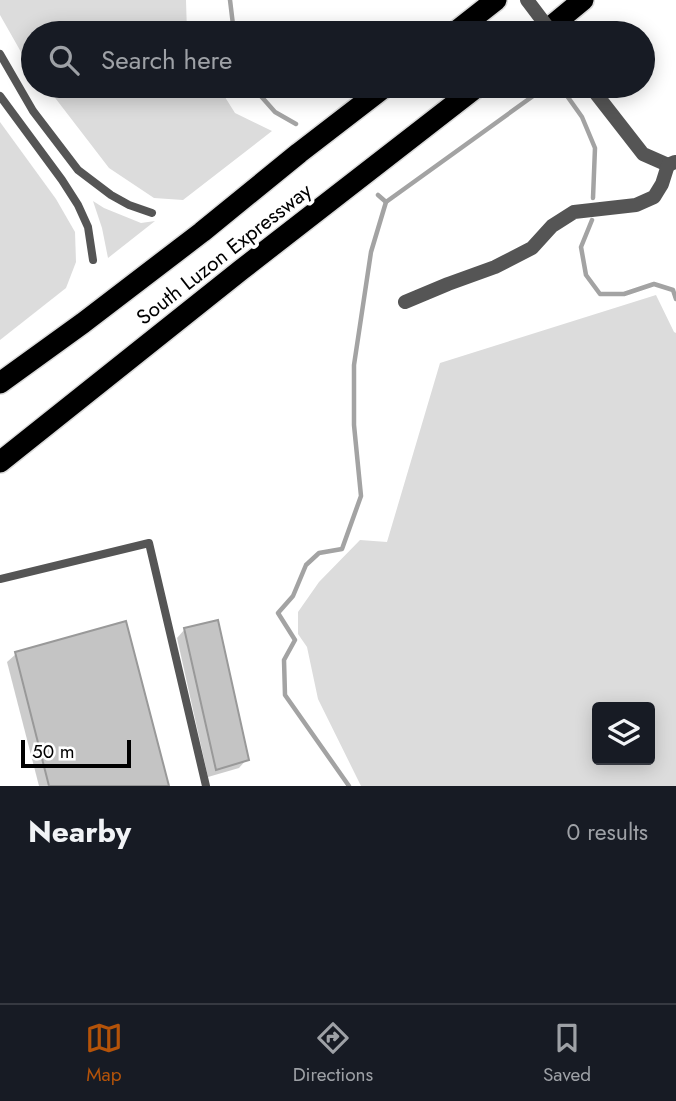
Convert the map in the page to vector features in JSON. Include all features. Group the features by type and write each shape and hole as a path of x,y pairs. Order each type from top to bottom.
{"highway":[{"path":"469,21 496,0"},
{"path":"557,21 583,0"},
{"name":"South Luzon Expressway","path":"0,383 202,232 370,98"},
{"name":"South Luzon Expressway","path":"0,462 463,98"}],"street":[{"path":"527,0 543,21"},
{"path":"405,303 495,267 532,248 552,226 574,212 636,205 654,197 672,163 643,154 599,98"}],"lane":[{"path":"0,54 21,90"},
{"path":"0,96 78,205 89,227 93,260"},
{"path":"25,98 78,170 111,195 152,213"},
{"path":"0,579 149,543 206,786"}],"shaded area":[{"path":"0,0 186,0 187,21 21,21 21,52 0,15"},
{"path":"55,98 226,98 235,113 272,131 183,200 154,198 109,168"},
{"path":"0,122 56,199 75,232 76,262 66,288 0,340"},
{"path":"93,201 141,223 155,221 108,258"},
{"path":"656,295 676,333 676,786 361,786 318,699 307,647 298,634 298,612 319,582 360,540 387,542 440,363"}],"building":[{"path":"218,620 249,760 216,770 184,628"},
{"path":"126,621 169,786 49,786 15,652"}],"waterway":[{"path":"230,0 233,21"},
{"path":"263,98 275,112 296,124"},
{"path":"378,195 386,202 530,98"},
{"path":"569,98 582,117 595,148 593,198"},
{"path":"349,786 285,695 284,660 295,640 278,613 293,596 306,565 319,553 342,549 361,496 354,425 354,365 371,252 386,202"},
{"path":"592,220 581,247 586,275 600,294 624,294 654,284 673,290 676,299"}]}
